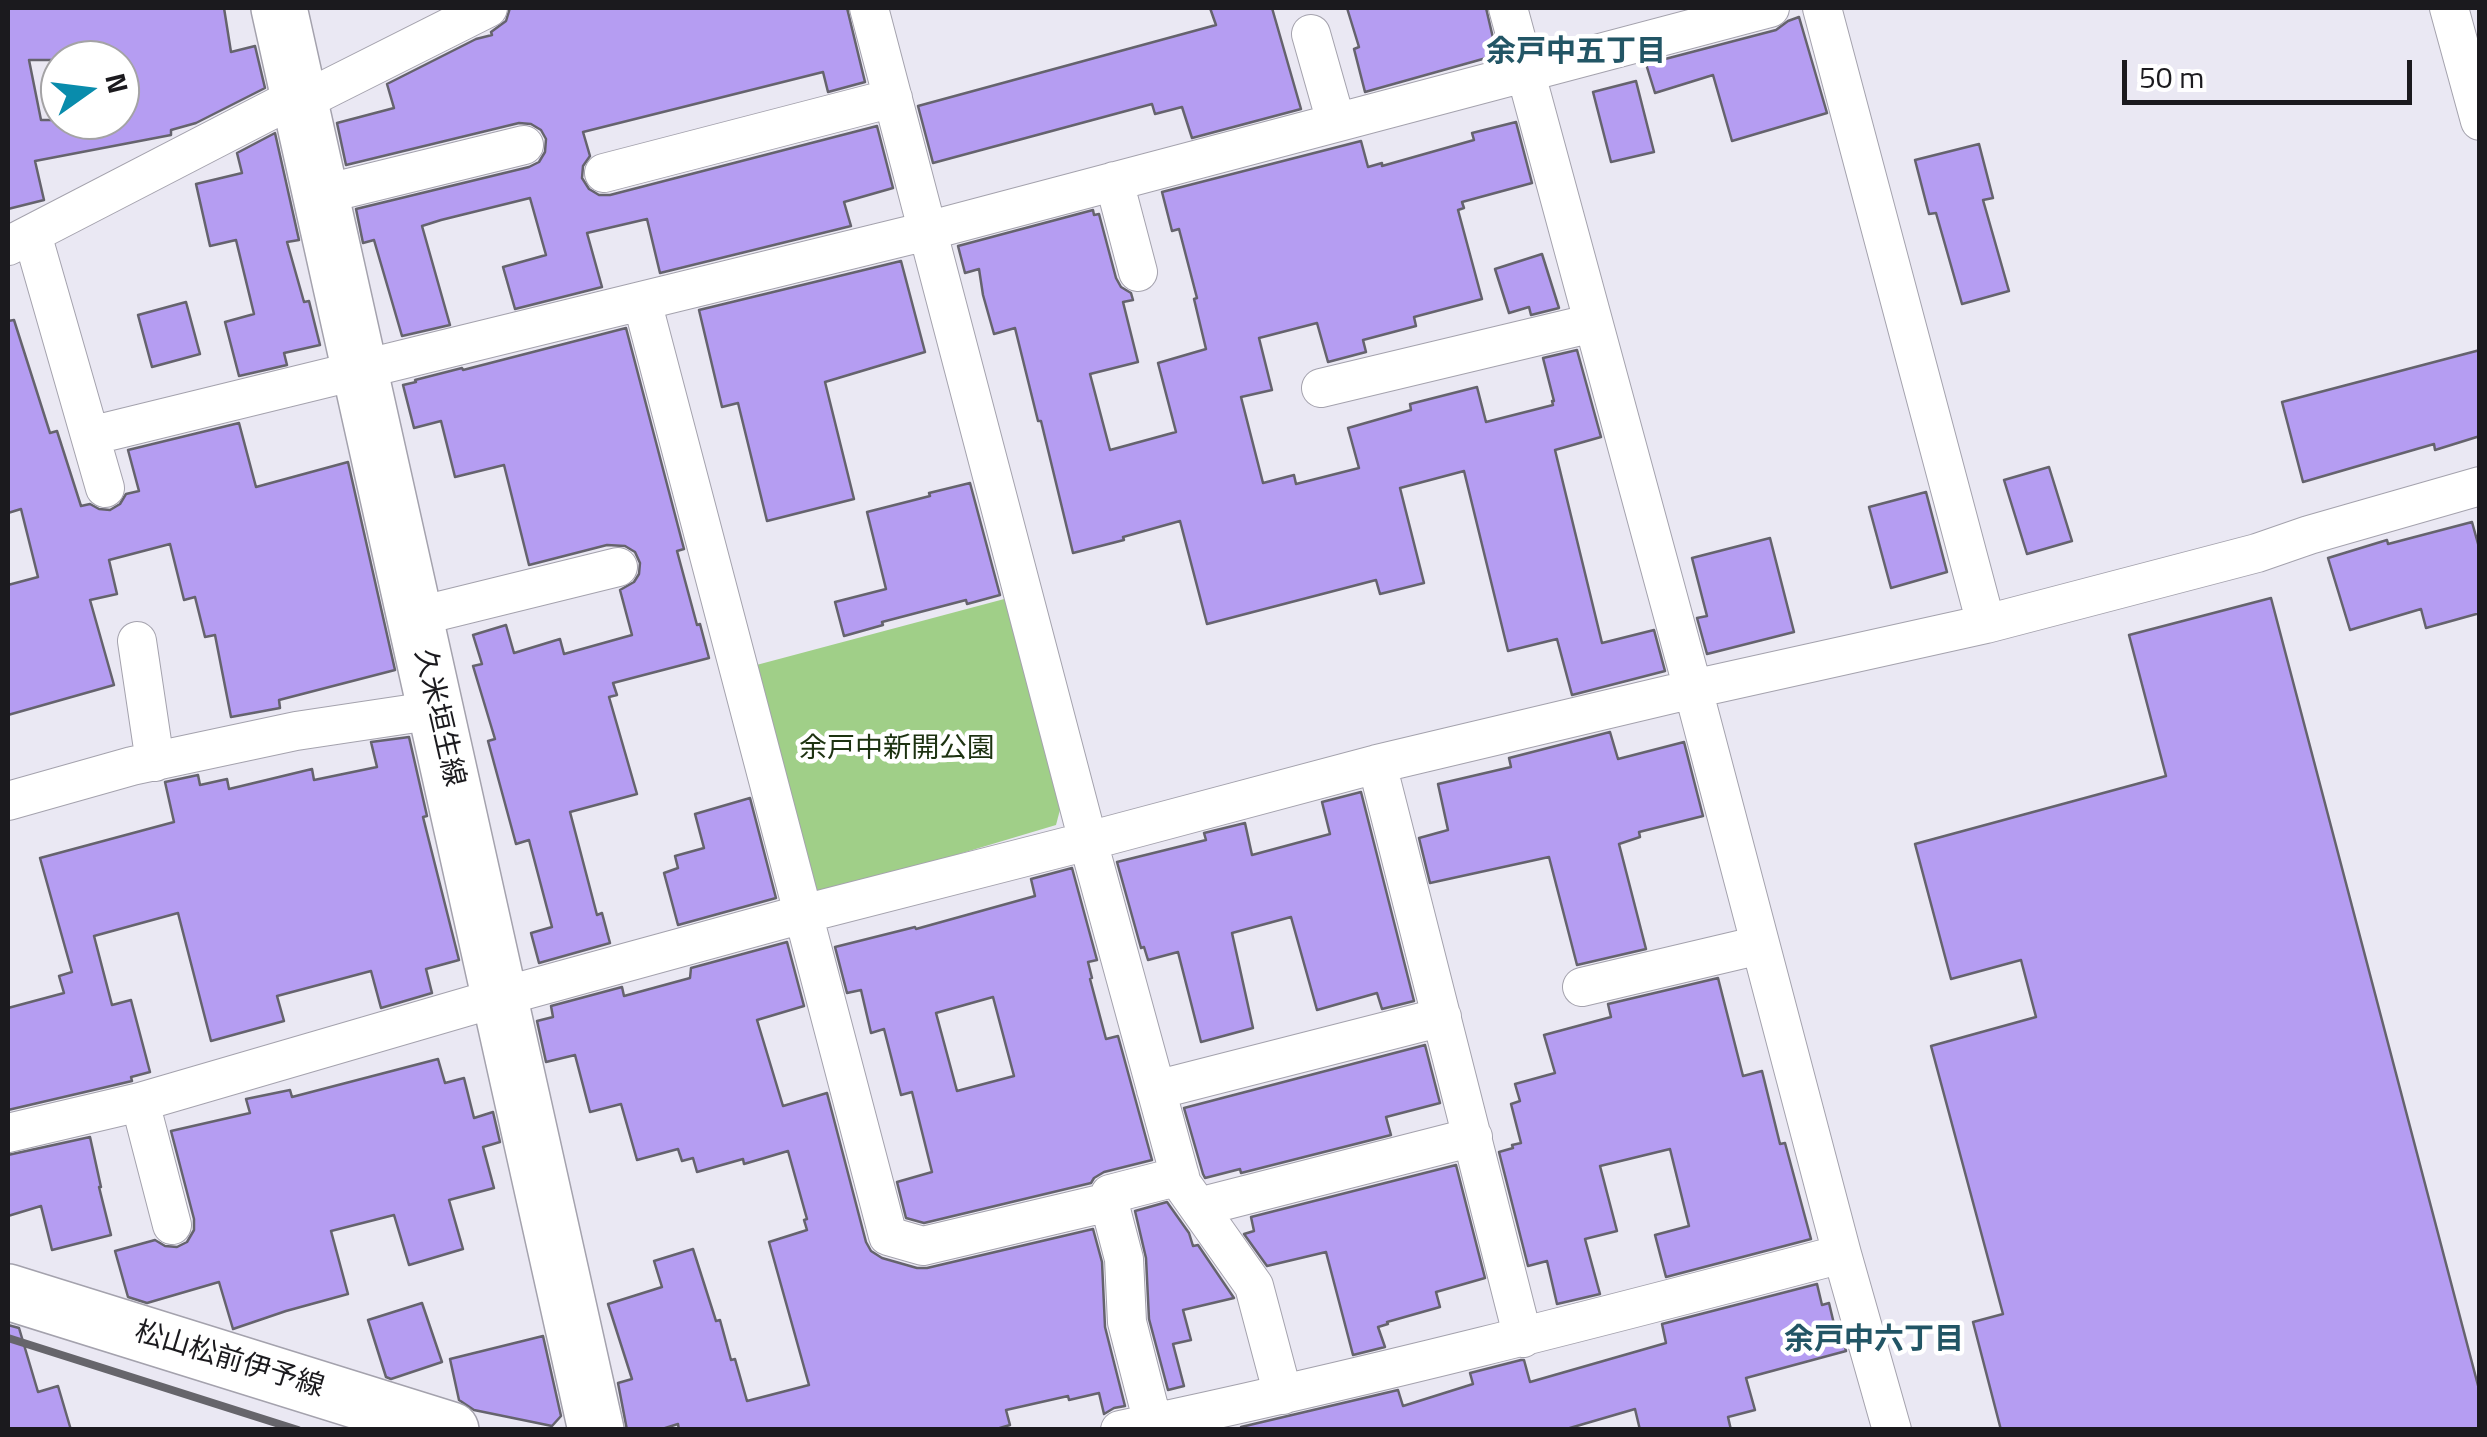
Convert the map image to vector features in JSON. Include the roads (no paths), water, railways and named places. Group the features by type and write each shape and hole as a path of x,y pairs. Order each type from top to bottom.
{"main road":[{"name":"久米垣生線","path":"279,8 596,1430"},
{"name":"松山松前伊予線","path":"8,1292 451,1430"}],"street":[{"path":"106,488 20,240 488,8"},
{"path":"870,8 1156,1090 1189,1191 1254,1286 1283,1395"},
{"path":"1508,8 1892,1430"},
{"path":"90,436 927,231 1770,8"},
{"path":"1822,8 1986,624"},
{"path":"2450,8 2480,122"},
{"path":"1311,34 1336,122"},
{"path":"604,173 893,98"},
{"path":"320,195 524,145"},
{"path":"1114,181 1138,272"},
{"path":"642,301 888,1236 923,1246 1109,1202"},
{"path":"1321,388 1594,323"},
{"path":"8,1133 140,1102 803,914 1377,764 1986,624 2257,553 2480,486"},
{"path":"415,617 618,567"},
{"path":"137,641 155,762"},
{"path":"8,802 132,766 296,731 436,710"},
{"path":"1377,764 1523,1338"},
{"path":"1582,987 1760,944"},
{"path":"1156,1090 1442,1017"},
{"path":"140,1102 172,1225"},
{"path":"1473,1137 1189,1191 1110,1194 1124,1259 1137,1426 1523,1338 1842,1254"}],"railway":[{"path":"8,1338 298,1430"}],"district":[{"name":"余戸中五丁目","path":"1576,54"},
{"name":"余戸中六丁目","path":"1874,1342"}],"park label":[{"name":"余戸中新開公園","path":"897,750"}]}
